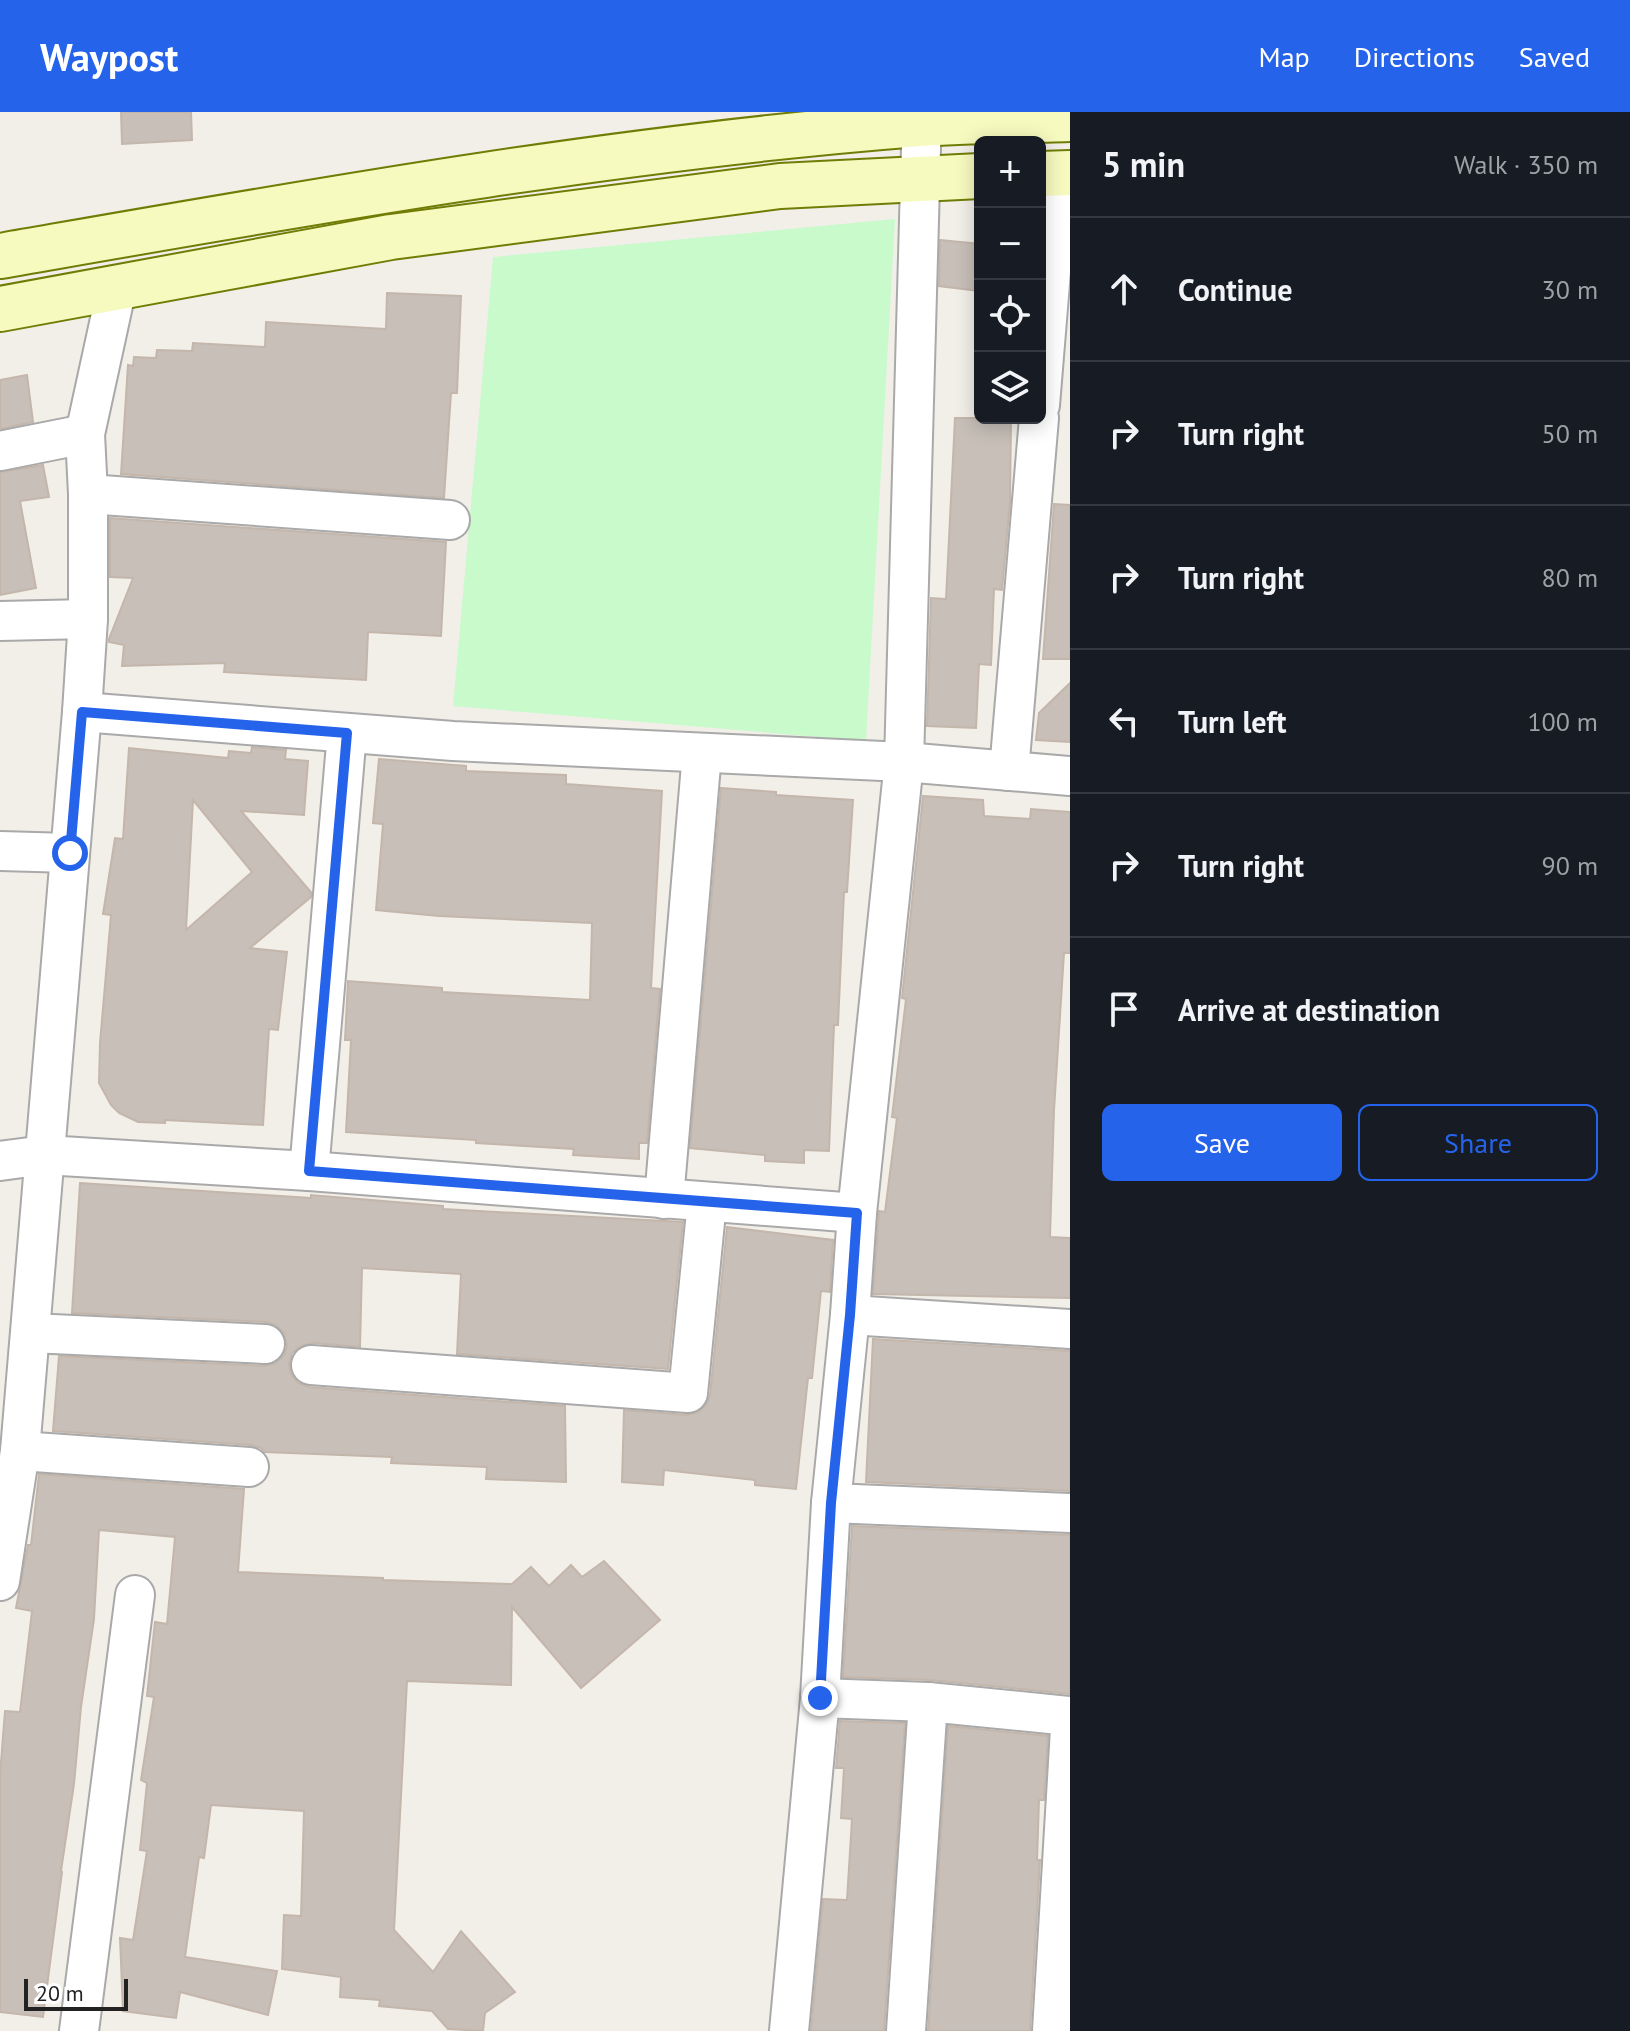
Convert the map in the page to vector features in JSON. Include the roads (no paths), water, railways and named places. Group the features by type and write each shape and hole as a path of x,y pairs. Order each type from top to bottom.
{"street":[{"path":"789,2031 820,1698 831,1503 857,1213 904,762 922,118"},
{"path":"0,256 361,193 647,151 922,118 1070,119"},
{"path":"1044,352 1056,173"},
{"path":"0,309 422,232 780,186 974,176"},
{"path":"0,1581 20,1451 82,712 88,619 85,434 117,287"},
{"path":"1009,771 1038,424"},
{"path":"0,451 85,434"},
{"path":"88,494 450,520"},
{"path":"0,621 88,619"},
{"path":"82,712 453,741 904,762 1070,776"},
{"path":"309,1171 347,733"},
{"path":"664,1199 702,753"},
{"path":"0,851 70,853"},
{"path":"0,1161 45,1155 309,1171 857,1213"},
{"path":"311,1365 688,1393 707,1202"},
{"path":"850,1315 1070,1329"},
{"path":"31,1333 265,1344"},
{"path":"20,1451 249,1467"},
{"path":"831,1503 1070,1513"},
{"path":"79,2031 135,1595"},
{"path":"820,1698 928,1702 1070,1716"},
{"path":"906,2031 928,1702"},
{"path":"1052,2031 1070,1729"}]}
